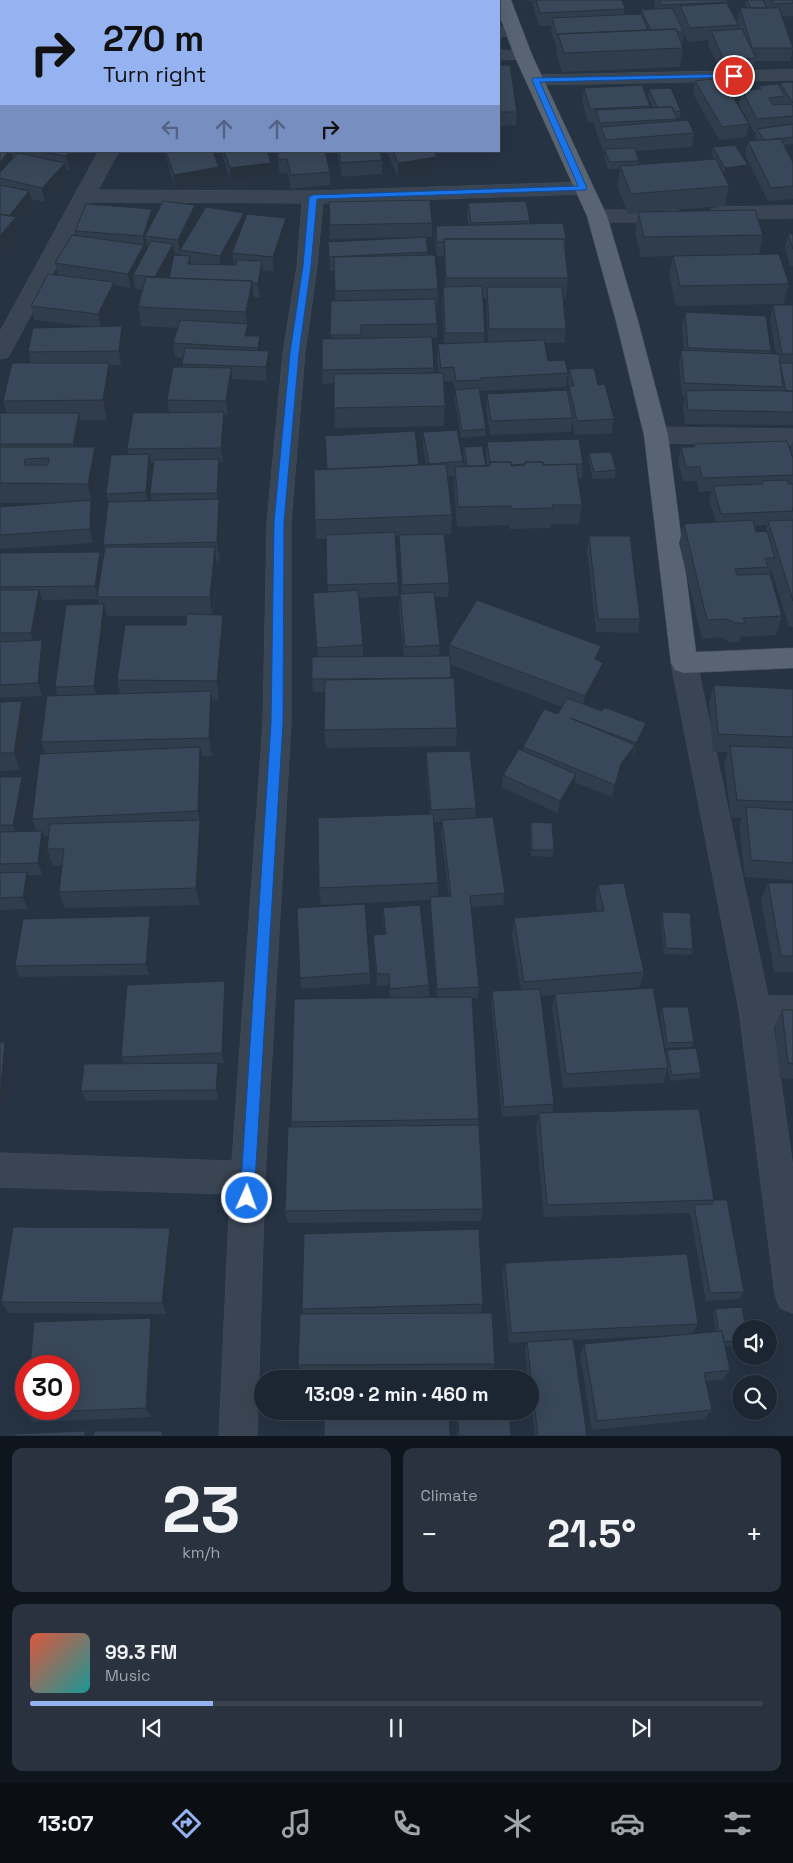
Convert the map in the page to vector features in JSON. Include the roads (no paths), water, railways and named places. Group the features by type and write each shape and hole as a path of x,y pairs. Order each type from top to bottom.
{"main road":[{"path":"502,0 506,32 523,55 536,80 597,216 656,435 684,663 793,658"}],"street":[{"path":"468,0 473,0"},
{"path":"500,55 523,55"},
{"path":"536,80 793,75"},
{"path":"0,352 108,152"},
{"path":"84,196 313,197 583,188"},
{"path":"238,1436 248,1178 277,723 279,522 294,353 307,266 313,197"},
{"path":"597,216 793,212"},
{"path":"656,435 793,437"},
{"path":"684,663 755,1010 793,1295"},
{"path":"755,1010 793,1011"},
{"path":"0,1170 248,1178"}]}
